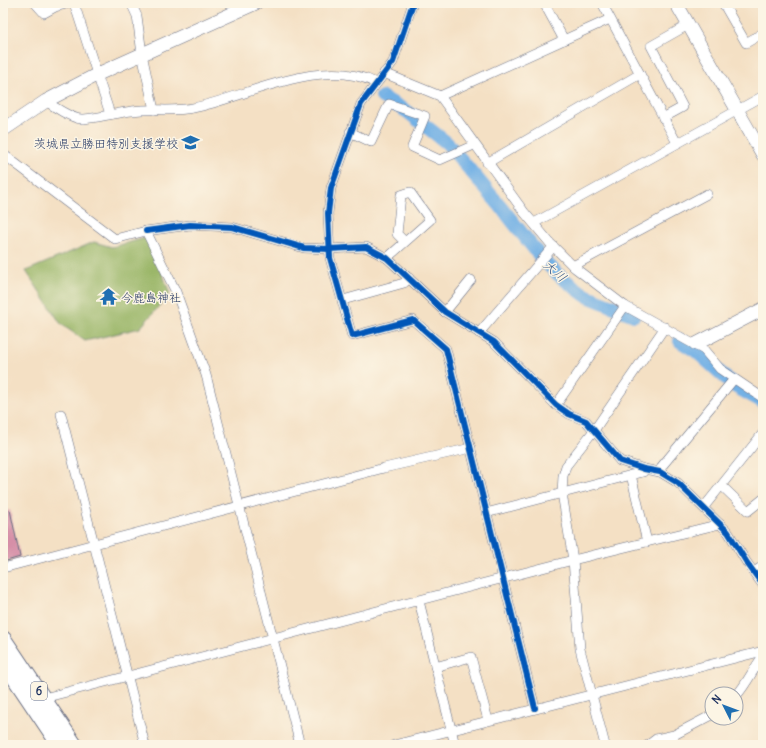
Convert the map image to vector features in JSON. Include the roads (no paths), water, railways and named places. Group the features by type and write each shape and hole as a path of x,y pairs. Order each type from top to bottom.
{"highway":[{"name":"6","path":"3,638 60,745"},
{"name":"6","path":"3,660 74,745"}],"street":[{"path":"35,3 44,13 55,6 70,3"},
{"path":"74,3 110,114"},
{"path":"131,3 137,16 142,54 154,110"},
{"path":"3,130 46,101 98,74 256,3"},
{"path":"412,3 393,62 361,104 330,188 328,213 330,258 352,336 413,320 446,349 535,708"},
{"path":"544,3 564,40"},
{"path":"602,3 677,144"},
{"path":"676,3 763,155"},
{"path":"723,3 746,43 763,33"},
{"path":"440,96 610,19"},
{"path":"663,118 683,107 651,46 688,26"},
{"path":"384,73 440,96 487,163 553,247 573,266 625,306 696,344 704,350 720,369 763,398"},
{"path":"46,101 57,109 81,120 110,114 192,108 248,93 283,80 301,77 346,74 366,78 376,83"},
{"path":"487,163 640,74"},
{"path":"534,223 763,96"},
{"path":"350,132 371,142 389,104 425,116 412,146 440,160 474,146"},
{"path":"3,154 115,240 146,231 190,225 232,227 304,248 330,249 366,247 387,258 445,312 494,342 556,405 569,414 586,421 595,429 605,444 620,461 644,469 660,472 678,483 728,532 747,563 763,585"},
{"path":"387,258 430,220 410,192 401,195 397,234 405,242"},
{"path":"573,266 707,194"},
{"path":"146,231 176,292 206,375 300,745"},
{"path":"479,334 553,247"},
{"path":"343,300 404,283 408,278"},
{"path":"445,312 471,280"},
{"path":"556,405 625,306"},
{"path":"696,344 763,309"},
{"path":"605,745 593,694 580,649 573,560 562,493 563,476 566,466 595,429 665,327"},
{"path":"660,472 662,466 734,379"},
{"path":"61,414 145,745"},
{"path":"704,507 763,433"},
{"path":"3,568 94,543 471,448"},
{"path":"486,513 643,472 644,469"},
{"path":"631,475 647,542"},
{"path":"722,486 748,511 763,498"},
{"path":"37,700 573,560 720,524"},
{"path":"754,572 763,566"},
{"path":"419,601 455,745"},
{"path":"394,745 763,651"},
{"path":"744,688 751,672 763,656"},
{"path":"435,667 471,658 488,720"},
{"path":"648,745 656,739 674,735 704,719"}],"waterway":[{"name":"大川","path":"382,97 408,112 447,143 502,208 543,260 561,277 585,295 634,315"},
{"name":"大川","path":"680,341 696,351 736,387 763,402"}],"place":[{"name":"茨城県立勝田特別支援学校","path":"191,143"},
{"name":"今鹿島神社","path":"108,297"}]}
